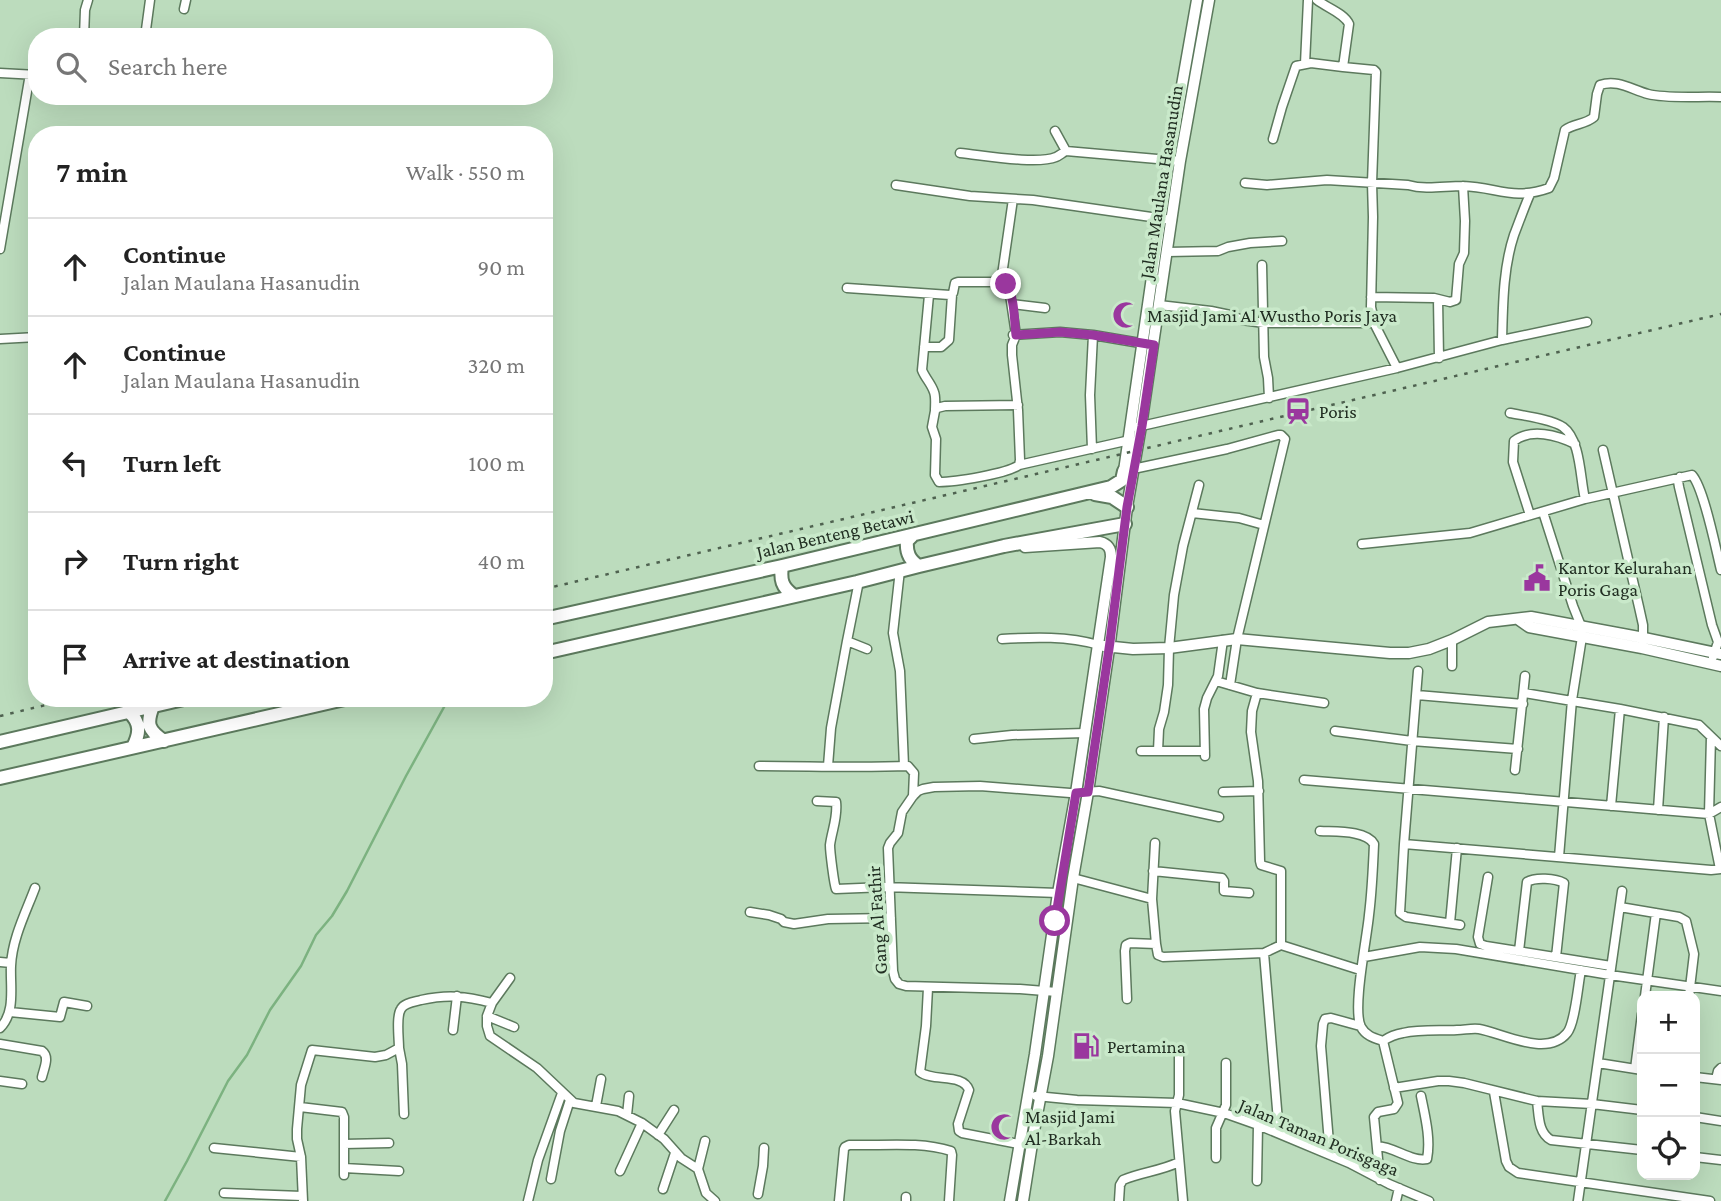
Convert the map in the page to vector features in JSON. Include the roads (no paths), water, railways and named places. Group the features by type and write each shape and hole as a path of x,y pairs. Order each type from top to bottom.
{"main road":[{"name":"Jalan Benteng Betawi","path":"553,617 912,536 1087,493 1119,484 1129,470"},
{"path":"1087,493 1112,497 1127,507"},
{"path":"553,651 1004,547 1125,524"},
{"path":"912,536 907,541 908,556 919,566"},
{"path":"782,566 782,584 793,595"},
{"path":"0,742 160,707"},
{"path":"0,778 135,744 308,707"},
{"path":"151,710 148,719 150,728 161,739"},
{"path":"132,715 139,727 135,744"}],"street":[{"path":"84,28 88,0"},
{"path":"146,28 150,0"},
{"name":"Jalan Maulana Hasanudin","path":"1010,1201 1027,1095 1039,991 1054,920 1055,893 1069,792 1104,646 1125,524 1130,440 1136,427 1142,343 1158,218 1197,0"},
{"name":"Jalan Maulana Hasanudin","path":"1129,470 1154,345 1181,160 1209,0"},
{"path":"1305,64 1308,0"},
{"path":"1317,0 1346,19 1349,24 1343,67"},
{"path":"1273,139 1296,66 1305,64 1376,72 1371,307 1374,323 1397,368"},
{"path":"0,73 28,75"},
{"path":"1245,183 1267,185 1327,180 1365,181 1417,188 1463,186 1508,194 1530,194 1549,188 1554,178 1565,130 1594,117 1600,85 1625,85 1653,95 1721,97"},
{"path":"0,249 28,101"},
{"path":"1055,131 1066,151"},
{"path":"960,153 1043,160 1055,158 1066,151 1181,160"},
{"path":"895,185 1172,220"},
{"path":"1371,297 1412,296 1453,302 1457,298 1459,264 1464,253 1463,186"},
{"path":"1502,340 1503,294 1509,256 1530,194"},
{"path":"1000,282 1013,199"},
{"path":"1167,252 1219,251 1250,243 1282,241"},
{"path":"1262,265 1264,357 1269,398"},
{"path":"924,347 941,347 949,340 952,295 956,282 1006,284 1012,304 1012,355 1018,405 1018,465"},
{"path":"848,288 952,295"},
{"path":"929,295 922,369 936,395 933,427 936,439 935,475 939,482 1003,472 1018,465 1130,440"},
{"path":"1438,299 1439,358"},
{"path":"1012,304 1045,308"},
{"path":"1159,305 1211,311 1264,323 1374,323"},
{"path":"1136,427 1587,322"},
{"path":"1013,335 1060,332 1154,345"},
{"path":"1092,449 1090,396 1093,335"},
{"path":"0,339 28,338"},
{"path":"935,411 945,406 1018,405"},
{"path":"1510,413 1565,428 1575,444 1585,499"},
{"path":"1530,515 1513,462 1514,441 1535,434 1559,436 1575,444"},
{"path":"1129,470 1283,436 1285,441 1237,639 1230,685"},
{"path":"1603,450 1639,607 1643,643"},
{"path":"1362,544 1470,533 1585,499 1692,475 1721,570"},
{"path":"1002,639 1072,639 1133,649 1168,648 1237,639 1390,653 1419,652 1452,640 1488,622 1531,617 1582,632 1718,653 1679,487 1680,477"},
{"path":"1158,751 1158,729 1168,685 1168,648 1174,595 1199,485"},
{"path":"1543,512 1582,632 1572,701 1559,857"},
{"path":"1192,513 1239,518 1264,525"},
{"name":"Jalan Maulana Hasanudin","path":"1004,547 1049,546 1089,541 1100,542 1109,547 1111,552 1088,792 1023,1201"},
{"path":"901,570 893,634 900,671 904,766"},
{"path":"828,766 831,727 859,581"},
{"path":"1141,751 1205,753 1205,709 1216,681 1223,640"},
{"path":"1452,640 1452,666"},
{"path":"848,641 867,649"},
{"path":"1418,671 1400,913 1406,917 1460,925"},
{"path":"1515,770 1525,676"},
{"path":"1216,681 1257,692 1324,703"},
{"path":"1257,692 1252,711 1251,732 1258,771 1260,864 1279,870 1282,876 1281,945"},
{"path":"1524,693 1699,725 1721,746"},
{"path":"1417,695 1522,704"},
{"path":"1611,806 1620,709"},
{"path":"1658,810 1664,717"},
{"path":"1335,731 1412,741 1518,749"},
{"path":"974,739 1085,733"},
{"path":"1404,844 1721,869 1709,814 1711,737"},
{"path":"759,766 910,767 914,773 913,796"},
{"path":"1304,780 1709,814 1721,807"},
{"path":"913,796 923,789 980,786 1099,792 1219,817"},
{"path":"1223,792 1259,791"},
{"name":"Gang Al Fathir","path":"913,796 902,812 898,833 889,845 891,944 895,979 906,986 928,988 1057,992"},
{"path":"817,801 836,802 838,813 830,845 837,890 871,887 1055,893"},
{"path":"1320,831 1364,835 1371,839 1374,845 1370,911 1360,970 1360,1026"},
{"path":"1155,843 1152,899 1158,955 1264,953 1281,945 1360,970"},
{"path":"1450,923 1458,848"},
{"path":"1153,871 1222,878 1224,891 1249,893"},
{"path":"1488,877 1478,941 1486,946 1556,957 1686,991"},
{"path":"1073,878 1152,899"},
{"path":"1519,951 1527,882 1532,879 1559,881 1564,883 1556,957"},
{"path":"0,1028 10,1012 11,963 35,887"},
{"path":"1578,1201 1622,891"},
{"path":"1620,907 1679,917 1686,921 1694,954 1689,991"},
{"path":"750,912 794,923 828,919 891,918"},
{"path":"1646,991 1656,914"},
{"path":"1054,920 1067,921"},
{"path":"1127,999 1126,944 1156,944"},
{"path":"1364,957 1420,947 1441,948 1581,970 1611,970"},
{"path":"1264,953 1279,1133"},
{"path":"0,962 11,963"},
{"path":"1330,1155 1321,1046 1325,1019 1331,1018 1360,1026 1367,1035 1383,1041 1405,1032 1479,1029 1530,1043 1553,1042 1561,1039 1572,1025 1581,970"},
{"path":"510,978 492,1003 487,1016 490,1036 537,1068 570,1100 627,1115 658,1135 675,1153 698,1168"},
{"path":"928,988 920,1072 932,1078 960,1081 969,1086 957,1127 962,1133 1019,1144"},
{"path":"1700,992 1721,991"},
{"path":"453,1030 457,996"},
{"path":"404,1114 399,1048 400,1009 409,1003 439,997 469,997 492,1003"},
{"path":"10,1012 60,1017 64,1002 87,1006"},
{"path":"487,1016 514,1027"},
{"path":"1380,1180 1374,1117 1378,1112 1396,1107 1398,1102 1383,1041"},
{"path":"0,1044 45,1052 47,1056 42,1077"},
{"path":"224,1193 302,1198 301,1157 297,1139 302,1085 312,1051 375,1056 386,1055 399,1048"},
{"path":"1179,1053 1179,1095 1175,1111 1184,1201"},
{"path":"1216,1158 1216,1128 1226,1105 1226,1063"},
{"path":"1598,1063 1637,1069"},
{"path":"1700,1078 1718,1080 1718,1071 1721,1068"},
{"path":"596,1106 601,1079"},
{"path":"0,1081 22,1084"},
{"path":"1394,1088 1438,1081 1464,1083 1537,1101 1637,1109"},
{"path":"1494,1091 1506,1161 1509,1167 1518,1173 1642,1196 1710,1201"},
{"path":"528,1201 538,1160 562,1093"},
{"name":"Jalan Taman Porisgaga","path":"1027,1095 1077,1100 1177,1102 1224,1113 1349,1163 1429,1201"},
{"path":"627,1115 629,1096"},
{"path":"1377,1146 1402,1152 1417,1160 1427,1158 1427,1130 1422,1096"},
{"path":"551,1179 560,1131 570,1100"},
{"path":"1537,1101 1541,1129 1551,1140 1637,1149"},
{"path":"300,1107 342,1112 344,1171 399,1171"},
{"path":"658,1135 674,1110"},
{"path":"1700,1118 1721,1121"},
{"path":"620,1171 642,1124"},
{"path":"1257,1181 1258,1125"},
{"path":"705,1141 698,1168 706,1193 715,1201"},
{"path":"344,1144 389,1143"},
{"path":"839,1201 844,1149 849,1145 903,1145 951,1150 949,1201"},
{"path":"214,1148 301,1157"},
{"path":"758,1194 764,1148"},
{"path":"663,1189 675,1153"},
{"path":"1700,1158 1721,1160"},
{"path":"1119,1201 1123,1180 1179,1162"},
{"path":"1396,1201 1399,1188"}],"waterway":[{"path":"165,1201 228,1081 247,1055 270,1010 301,966 316,935 332,916 347,891 444,707"}],"railway":[{"path":"553,587 1721,314"},
{"path":"0,716 38,707"}],"place":[{"name":"Masjid Jami Al Wustho Poris Jaya","path":"1126,315"},
{"name":"Poris","path":"1298,411"},
{"name":"Kantor Kelurahan Poris Gaga","path":"1537,578"},
{"name":"Pertamina","path":"1086,1046"},
{"name":"Masjid Jami Al-Barkah","path":"1004,1127"}]}
